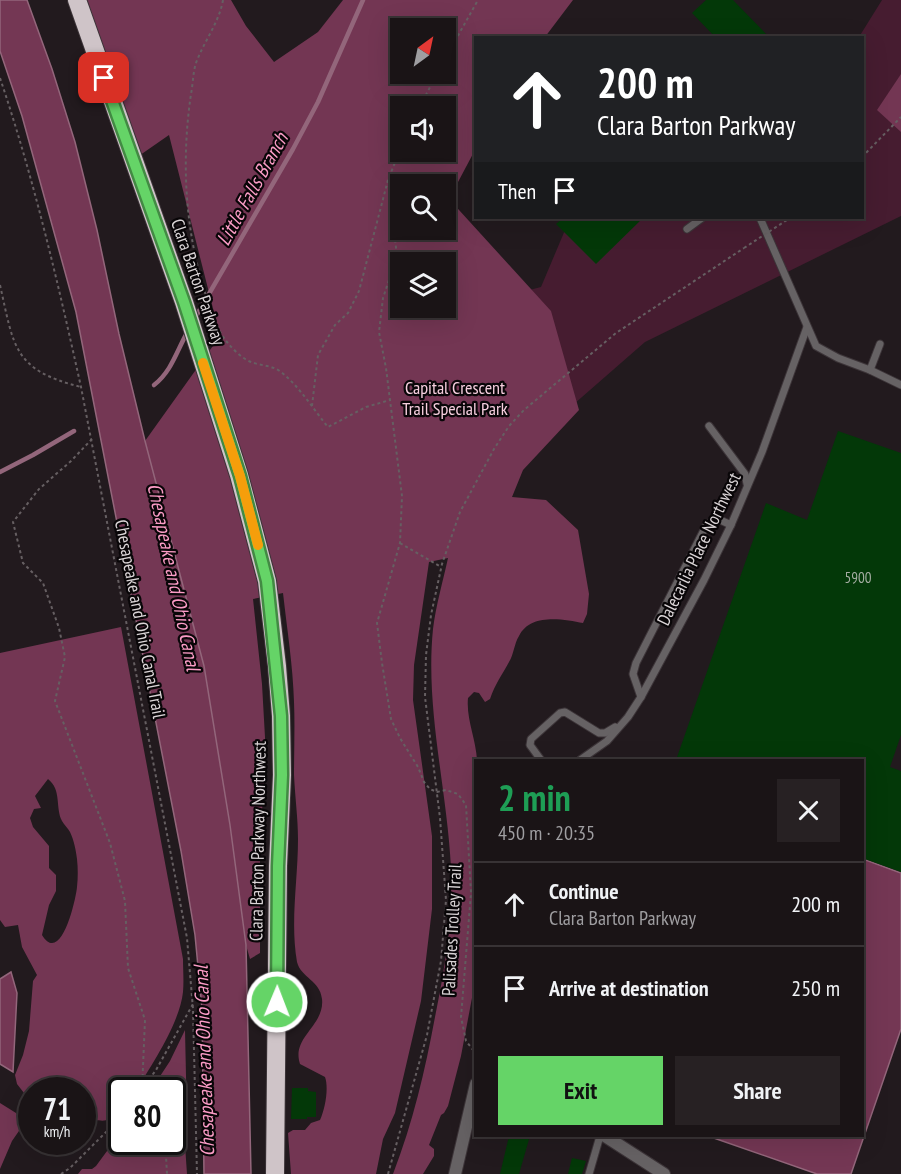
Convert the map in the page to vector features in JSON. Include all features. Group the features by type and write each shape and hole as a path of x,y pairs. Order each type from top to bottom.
{"highway":[{"name":"Clara Barton Parkway","path":"77,0 184,302 240,476 267,581"},
{"name":"Clara Barton Parkway Northwest","path":"267,581 281,716 282,775 278,866 275,1174"}],"street":[{"path":"455,1174 474,1093"},
{"path":"607,1137 664,1174"}],"lane":[{"path":"687,229 701,219"},
{"path":"760,219 816,345 838,358 901,385"},
{"name":"Dalecarlia Place Northwest","path":"581,759 606,741 624,722 641,697 730,525 762,452 807,327"},
{"path":"870,370 880,344"},
{"path":"709,426 745,474 747,486"},
{"path":"641,697 633,674 636,663 706,526 716,518 730,525"},
{"path":"540,759 530,745 531,739 560,713 571,714 599,733 605,733 624,722"},
{"path":"589,1174 600,1137"}],"path":[{"path":"223,0 220,13 196,64 188,125 186,168 187,210 199,273 218,330 234,350 251,362 268,365 279,371 297,388 328,428 366,407 390,400"},
{"path":"456,39 478,0"},
{"name":"Chesapeake and Ohio Canal Trail","path":"0,78 40,211 81,387 172,852 187,938 193,1004 197,1174"},
{"path":"864,155 901,117"},
{"path":"312,407 318,355 335,325 348,313 358,291 388,180 395,162"},
{"path":"388,180 397,256 384,298 379,332 402,496 400,543 377,623 391,719 424,782 430,789 437,792"},
{"path":"388,1174 427,1035 441,961 446,900 437,792 425,697 426,655 429,625 441,567 460,512 494,449 524,410 616,333 788,219"},
{"path":"0,285 12,339 21,356 34,368 59,381 81,387"},
{"path":"92,439 39,489 13,522 23,562 43,583 60,628 65,657 55,701 110,843 125,901 128,968 145,1020 143,1077"},
{"path":"400,543 441,567"},
{"name":"Palisades Trolley Trail","path":"437,792 446,790 458,795 466,805 471,893 461,1017 466,1041 474,1051"},
{"path":"151,1077 193,1004"},
{"path":"61,1174 108,1130"},
{"path":"166,1155 167,1174"}],"green space":[{"path":"77,0 231,0 246,26 274,62 318,32 343,0 573,0 546,36 474,36 474,152 456,186 456,174 390,174 390,240 456,240 456,207 551,311 579,410 523,470 512,497 546,500 578,530 589,594 587,614 583,623 548,619 531,624 519,636 511,659 490,699 485,702 479,693 474,692 468,698 468,714 477,759 474,759 474,987 461,1056 448,1106 441,1115 429,1145 434,1149 434,1156 423,1174 393,1174 407,1135 423,1077 448,943 451,868 434,719 431,659 434,620 448,558 429,562 414,665 413,700 432,836 432,909 421,1001 395,1113 383,1139 376,1174 291,1174 288,1133 293,1130 305,1130 311,1123 320,1120 327,1087 325,1077 300,1064 298,1055 300,1046 319,1017 322,999 318,987 299,967 295,947 298,823 294,775 294,702 283,593 253,599 262,684 266,755 260,840 260,953 250,959 204,666 145,441 220,336 169,135 133,160"},
{"name":"Capital Crescent Trail Special Park","path":"882,0 901,0 901,216 645,342 519,452 365,332 420,318 456,318 456,309 541,287 568,223 618,219 864,219 864,36 860,36"},
{"path":"901,74 901,132 877,110"},
{"path":"121,627 183,959 183,988 177,1016 144,1077 108,1077 107,1120 96,1120 96,1077 18,1077 17,1084 15,1075 29,1031 33,981 37,975 22,947 18,925 5,927 0,920 0,653","holes":["48,779 55,788 60,816 74,842 78,877 74,904 66,927 61,937 55,942 49,942 42,935 49,905 56,891 56,875 49,868 49,846 33,827 30,818 34,809 41,808 35,796"]},
{"path":"185,1030 187,1122 186,1134 186,1077 160,1077"},
{"path":"0,1103 18,1116 18,1132 0,1169"},
{"path":"108,1150 108,1155 186,1155 187,1174 78,1174 82,1169 92,1169"}],"water":[{"name":"Chesapeake and Ohio Canal","path":"0,0 27,0 75,142 145,441 204,666 230,825 246,945 251,1174 204,1174 202,1009 195,935 181,851 76,312 22,116 0,51"},
{"path":"864,859 901,873 901,1029 864,1136"},
{"path":"11,972 17,993 13,1072 0,1064 0,979"},
{"path":"711,1137 864,1137 851,1174 817,1174"}],"building":[{"path":"706,0 733,0 768,36 714,36 692,13"},
{"path":"562,219 642,219 596,264 556,224"},
{"path":"838,431 901,453 901,735 890,767 901,771 901,872 864,859 864,759 676,759 766,503 807,520"},
{"path":"292,1088 308,1088 308,1091 316,1092 316,1117 291,1119"},
{"path":"509,1137 530,1137 519,1174 500,1174"},
{"path":"572,1158 586,1161 582,1174 568,1174"}],"waterway":[{"name":"Little Falls Branch","path":"195,318 318,102 363,0"},
{"name":"Little Falls Branch","path":"154,385 170,367 188,331"},
{"name":"Little Falls Branch","path":"0,472 74,431"}],"slow traffic":[{"path":"203,363 240,476 258,545"}],"route":[{"path":"104,78 184,302 240,476 267,581 281,716 282,775 278,866 277,1002"}]}
